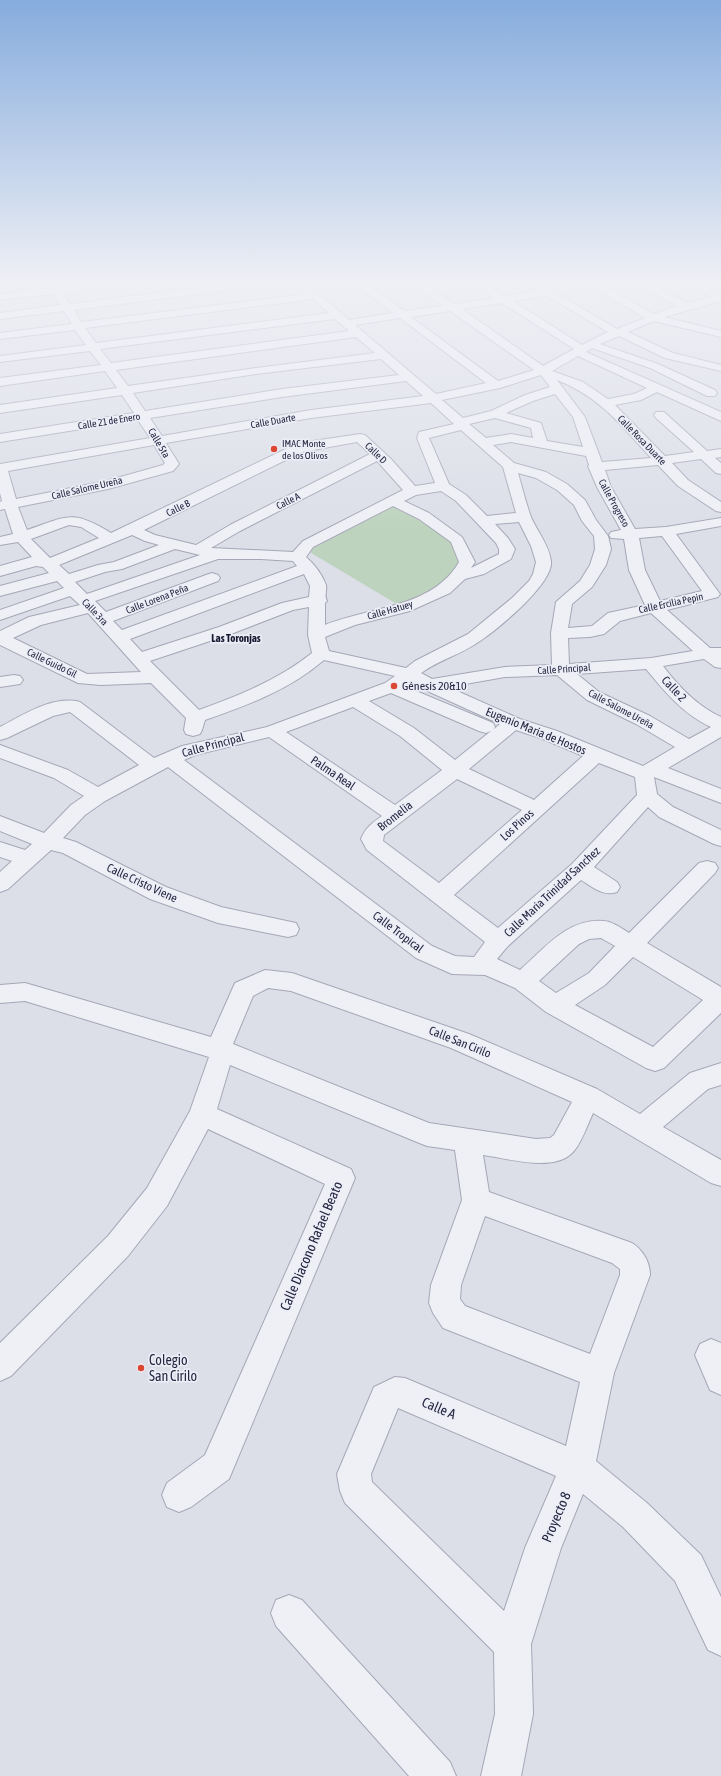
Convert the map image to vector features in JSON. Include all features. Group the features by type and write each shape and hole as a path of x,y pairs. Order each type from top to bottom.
{"street":[{"path":"0,382 109,367"},
{"name":"Calle 5ta","path":"109,367 172,464"},
{"path":"252,367 282,393 311,414"},
{"path":"0,409 289,367"},
{"path":"397,367 509,466 541,475 562,487 580,503 589,521 601,536 603,550 598,566 586,584 564,602 559,633 561,670"},
{"path":"471,367 496,385"},
{"name":"Calle Rosa Duarte","path":"538,367 544,371 579,385 606,403 683,483 721,508"},
{"name":"Calle Duarte","path":"0,468 159,442 311,414 432,399 496,385 544,371 551,367"},
{"path":"616,367 657,388 682,406 718,422"},
{"path":"655,367 716,392"},
{"path":"644,382 672,374 684,367"},
{"name":"Calle Progreso","path":"544,371 556,389 579,417 595,466 604,487 631,534 636,570 654,607 716,656"},
{"name":"Calle 21 de Enero","path":"0,438 282,393 408,377"},
{"path":"606,403 637,397 657,388"},
{"path":"458,576 478,571 506,556 507,549 503,541 461,498 443,486 422,438 424,435 495,414 529,398 556,389"},
{"path":"682,406 716,392"},
{"path":"682,406 707,411 721,407"},
{"path":"707,411 718,422"},
{"path":"495,414 537,426 541,444"},
{"path":"660,415 721,470"},
{"name":"Calle D","path":"306,446 360,438 412,491"},
{"path":"482,443 511,438 592,453"},
{"name":"Calle B","path":"48,564 132,530 297,449 306,446"},
{"path":"595,466 662,461 721,454"},
{"name":"Calle A","path":"199,549 235,528 378,455"},
{"name":"Calle Salome Ureña","path":"5,505 108,485 168,468 172,464"},
{"name":"Calle Principal","path":"0,884 47,842 78,810 98,796 170,758 272,731 391,688 421,665 474,638 518,601 535,584 541,574 544,562 539,546 524,517 509,466"},
{"name":"Calle 3ra","path":"0,468 5,505 29,547 80,595 155,677 196,716"},
{"path":"119,637 302,562 308,544 412,491 443,486"},
{"path":"696,492 715,489"},
{"path":"393,501 424,516 458,540 467,562 458,576"},
{"path":"484,521 524,517"},
{"path":"0,541 22,537 68,521 78,520 110,540"},
{"path":"601,536 718,525"},
{"path":"132,530 150,538 216,554 261,554 302,562 318,586 319,601 316,635 321,654"},
{"name":"Calle Ercilia Pepin","path":"559,633 580,634 598,630 614,617 712,594 666,531"},
{"path":"0,637 35,621 80,595 103,568 117,566 174,544"},
{"path":"82,551 117,566"},
{"path":"0,615 80,595 216,554"},
{"path":"0,571 36,561 48,564"},
{"name":"Calle Hatuey","path":"316,635 349,621 404,608 444,590 458,576"},
{"name":"Calle Lorena Peña","path":"80,595 153,601 212,578"},
{"path":"0,591 80,595"},
{"path":"139,659 237,626 293,604 306,601 319,601"},
{"name":"Calle Guido Gil","path":"0,637 84,679 101,680 155,677"},
{"path":"321,654 410,674 429,685"},
{"path":"170,758 196,716 254,697 286,681 306,668 321,654"},
{"name":"Calle Principal","path":"429,685 505,672 561,670 716,656"},
{"name":"Calle 2","path":"651,663 680,699 710,720 721,724"},
{"name":"Calle Salome Ureña","path":"561,670 593,696 643,720 690,748"},
{"name":"Eugenio Maria de Hostos","path":"429,685 507,728 550,734 596,756 648,771 721,796"},
{"path":"391,688 507,728"},
{"path":"356,701 407,732 455,770 536,808"},
{"name":"Calle Tropical","path":"0,734 53,709 65,705 74,706 170,758 424,952 452,965 488,966 523,982 555,1005 655,1060 720,998"},
{"name":"Bromelia","path":"499,941 374,845 372,839 375,830 455,770 507,728"},
{"path":"721,729 648,771 647,796 666,812 721,839"},
{"name":"Palma Real","path":"272,731 395,815"},
{"path":"0,751 61,774 98,796"},
{"name":"Los Pinos","path":"439,896 596,756"},
{"name":"Calle Maria Trinidad Sanchez","path":"488,966 484,958 499,941 580,869 647,796"},
{"name":"Calle Cristo Viene","path":"0,823 47,842 69,847 158,893 218,915 288,929"},
{"path":"0,849 28,859"},
{"path":"555,1005 597,979 707,868"},
{"path":"580,869 609,887"},
{"path":"523,982 571,938 585,931 604,929 630,946 720,998"},
{"name":"Calle San Cirilo","path":"202,1114 218,1056 244,990 265,979 292,982 460,1041 588,1097 721,1174"},
{"path":"0,994 25,992 218,1056 427,1134 467,1142 536,1151 555,1150 564,1143 588,1097"},
{"path":"641,1129 699,1081 721,1074"},
{"path":"0,1365 118,1246 158,1197 202,1114"},
{"name":"Calle Diacono Rafael Beato","path":"180,1496 217,1467 341,1178 202,1114"},
{"path":"467,1142 476,1200 446,1285 444,1302 448,1310 454,1317 598,1373"},
{"name":"Proyecto 8","path":"476,1200 622,1253 634,1263 635,1275 598,1373 578,1468 560,1505 543,1548 512,1644 514,1714 501,1776"},
{"name":"Calle A","path":"512,1644 357,1491 354,1474 385,1398 394,1392 399,1392 578,1468 635,1515 688,1568 721,1637"},
{"path":"289,1613 436,1776"}],"green space":[{"path":"396,505 452,540 461,562 447,586 400,606 308,551"}],"place":[{"name":"IMAC Monte de los Olivos","path":"274,449"},
{"name":"Génesis 20&10","path":"394,686"},
{"name":"Colegio San Cirilo","path":"141,1368"}],"district":[{"name":"Las Toronjas","path":"236,638"}]}
